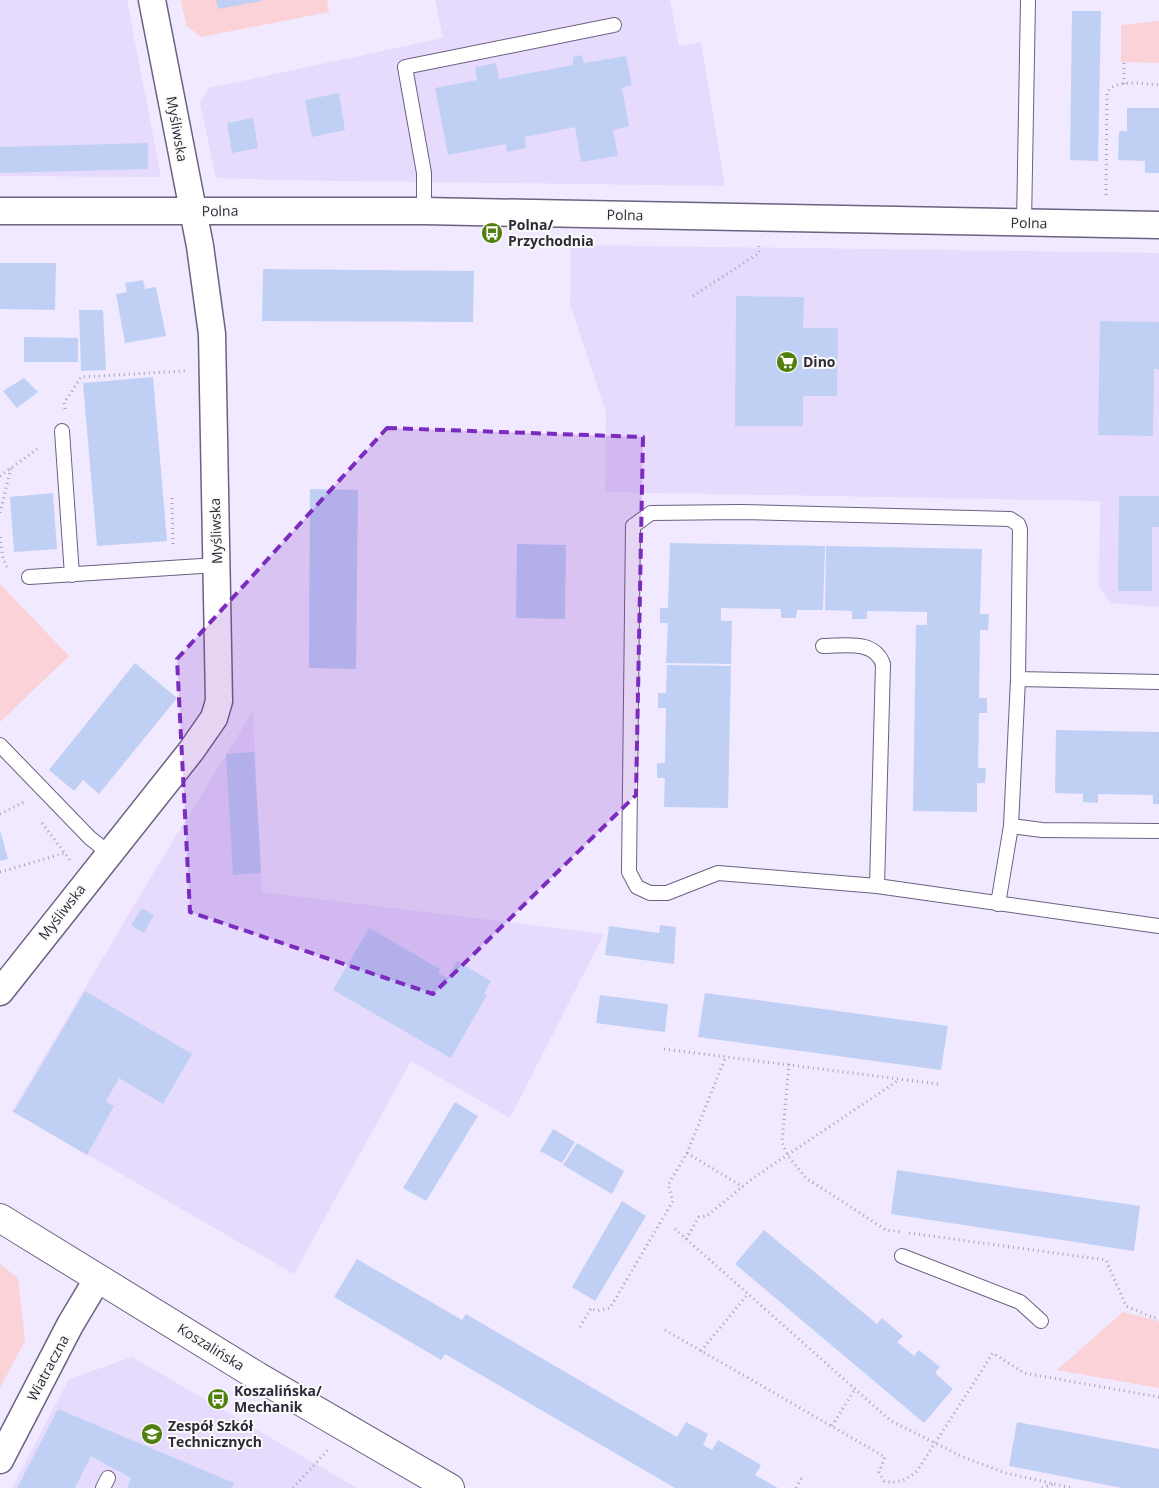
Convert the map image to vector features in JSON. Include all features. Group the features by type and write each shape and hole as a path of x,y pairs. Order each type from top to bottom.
{"street":[{"name":"Myśliwska","path":"0,992 191,751 214,718 219,701 212,334 200,246 152,0"},
{"name":"Polna","path":"0,211 424,211 1159,225"},
{"name":"Koszalińska","path":"0,1218 257,1376 450,1488"},
{"name":"Wiatraczna","path":"0,1460 70,1326 98,1278"}],"lane":[{"path":"1024,223 1028,0"},
{"path":"424,211 424,172 405,67 614,25"},
{"path":"62,431 72,575"},
{"path":"998,904 1011,826 1018,679 1020,529 1018,524 1010,519 740,512 651,513 633,526 629,872 637,887 650,894 667,892 718,873 877,886 998,904 1159,926"},
{"path":"29,578 217,565"},
{"path":"823,646 866,646 877,652 883,664 877,886"},
{"path":"1018,679 1159,682"},
{"path":"0,745 90,838 109,854"},
{"path":"1011,826 1042,830 1159,831"},
{"path":"902,1256 1020,1302 1041,1320"}],"path":[{"path":"1124,62 1124,84"},
{"path":"1106,195 1107,93 1115,85 1159,84"},
{"path":"693,296 759,253 759,243"},
{"path":"0,476 66,429 64,403 80,377 193,370"},
{"path":"0,513 12,468"},
{"path":"172,498 173,550"},
{"path":"0,537 3,558 8,570 18,577 29,578"},
{"path":"0,814 24,801"},
{"path":"0,872 65,853"},
{"path":"664,1049 938,1084"},
{"path":"580,1327 591,1308 596,1311 610,1308 673,1201 668,1185 687,1153 726,1056"},
{"path":"789,1064 782,1142 788,1156 806,1178 886,1230 1106,1260 1126,1306 1154,1318 1159,1316"},
{"path":"686,1239 699,1217 707,1216 743,1187 900,1079"},
{"path":"687,1153 743,1187"},
{"path":"675,1229 891,1421 965,1458 1006,1473 1072,1488"},
{"path":"701,1351 748,1294"},
{"path":"665,1330 885,1457 879,1472 884,1481 891,1482 905,1480 917,1472 993,1352 1024,1373 1159,1397"},
{"path":"832,1426 855,1389"},
{"path":"293,1488 328,1450"},
{"path":"796,1488 802,1477"},
{"path":"1042,1488 1053,1484"}],"highlighted area":[{"path":"387,428 643,437 636,795 433,994 190,912 177,659"}],"shaded area":[{"path":"0,0 127,0 161,177 0,176"},
{"path":"181,0 327,0 329,12 201,37 186,25"},
{"path":"435,0 670,0 679,46 701,42 725,186 216,178 200,103 209,88 443,38"},
{"path":"1159,21 1159,63 1121,62 1121,25"},
{"path":"571,245 1159,253 1159,607 1111,603 1099,588 1100,501 605,492 606,413 570,304"},
{"path":"0,584 69,656 0,722"},
{"path":"253,711 262,892 604,934 510,1118 411,1061 294,1274 12,1111 151,877"},
{"path":"0,1264 18,1278 25,1341 0,1388"},
{"path":"1123,1312 1159,1321 1159,1388 1057,1370"},
{"name":"Zespół Szkół Technicznych","path":"132,1357 357,1488 12,1488 69,1379"}],"building":[{"path":"216,0 261,0 262,1 218,9"},
{"path":"1072,11 1101,11 1098,161 1070,160"},
{"path":"582,55 584,63 626,56 632,85 622,88 629,126 613,130 618,156 581,162 575,127 525,137 526,148 507,152 506,144 448,155 435,88 477,80 475,67 496,63 499,79 573,65 573,57"},
{"path":"339,93 345,130 312,137 305,100"},
{"path":"1127,108 1159,108 1159,173 1145,173 1145,161 1118,160 1119,131 1127,131"},
{"path":"253,118 258,148 232,153 227,123"},
{"path":"148,143 148,169 0,173 0,147"},
{"path":"0,263 56,263 55,310 0,309"},
{"path":"263,269 474,271 473,322 262,321"},
{"path":"143,280 145,289 156,287 166,336 125,343 116,294 127,292 125,283"},
{"name":"Dino","path":"736,296 804,297 803,328 838,328 837,396 803,396 803,426 735,426"},
{"path":"79,310 103,310 106,370 81,371"},
{"path":"1100,321 1159,322 1159,369 1154,369 1153,436 1098,435"},
{"path":"24,337 78,338 78,362 24,362"},
{"path":"153,377 167,541 97,546 83,383"},
{"path":"24,378 38,392 17,408 3,391"},
{"path":"310,489 358,490 356,669 309,668"},
{"path":"53,493 57,549 14,552 10,497"},
{"path":"1119,496 1159,496 1159,527 1152,527 1152,591 1118,591"},
{"path":"670,543 825,546 823,610 797,610 796,618 781,618 781,609 721,608 721,621 732,621 731,664 666,663 668,623 660,623 660,608 668,608"},
{"path":"517,544 566,545 565,619 516,618"},
{"path":"826,546 982,549 980,614 989,614 988,630 980,630 979,698 987,698 987,713 979,713 978,768 986,768 985,783 977,783 977,812 913,811 916,625 927,625 927,612 867,611 867,619 852,619 852,611 825,610"},
{"path":"135,663 177,698 99,794 83,780 74,791 49,770"},
{"path":"667,665 731,666 728,808 664,807 665,778 657,778 657,763 665,763 666,708 658,708 658,693 666,693"},
{"path":"1056,730 1159,732 1159,804 1153,804 1153,795 1098,794 1098,803 1083,802 1083,794 1055,793"},
{"path":"254,752 261,873 233,875 226,754"},
{"path":"0,830 8,859 0,861"},
{"path":"142,908 154,915 144,933 131,925"},
{"path":"660,925 676,927 674,964 605,955 609,926 659,933"},
{"path":"369,928 440,969 438,973 447,978 457,961 491,981 484,994 487,995 451,1058 333,990"},
{"path":"85,991 192,1054 163,1104 119,1078 106,1101 114,1106 87,1155 12,1111 15,1110"},
{"path":"705,993 948,1026 941,1070 698,1037"},
{"path":"600,995 668,1004 665,1032 596,1023"},
{"path":"455,1102 478,1116 426,1201 403,1188"},
{"path":"553,1129 575,1142 562,1163 540,1151"},
{"path":"577,1143 624,1171 612,1194 563,1165"},
{"path":"897,1170 1140,1206 1134,1251 891,1214"},
{"path":"622,1201 646,1216 595,1301 572,1287"},
{"path":"764,1230 877,1324 882,1318 903,1336 897,1342 914,1356 919,1350 940,1367 935,1373 953,1389 924,1423 735,1264"},
{"path":"357,1259 462,1320 466,1314 677,1437 686,1422 708,1434 703,1445 712,1450 718,1440 761,1465 755,1475 778,1488 675,1488 445,1354 441,1360 334,1297"},
{"path":"58,1409 234,1483 232,1488 127,1488 131,1478 91,1456 75,1488 17,1488"},
{"path":"1017,1422 1159,1449 1159,1488 1122,1488 1009,1466"}],"place":[{"name":"Polna/ Przychodnia","path":"492,233"},
{"name":"Dino","path":"787,362"},
{"name":"Koszalińska/ Mechanik","path":"218,1399"},
{"name":"Zespół Szkół Technicznych","path":"152,1434"}]}
